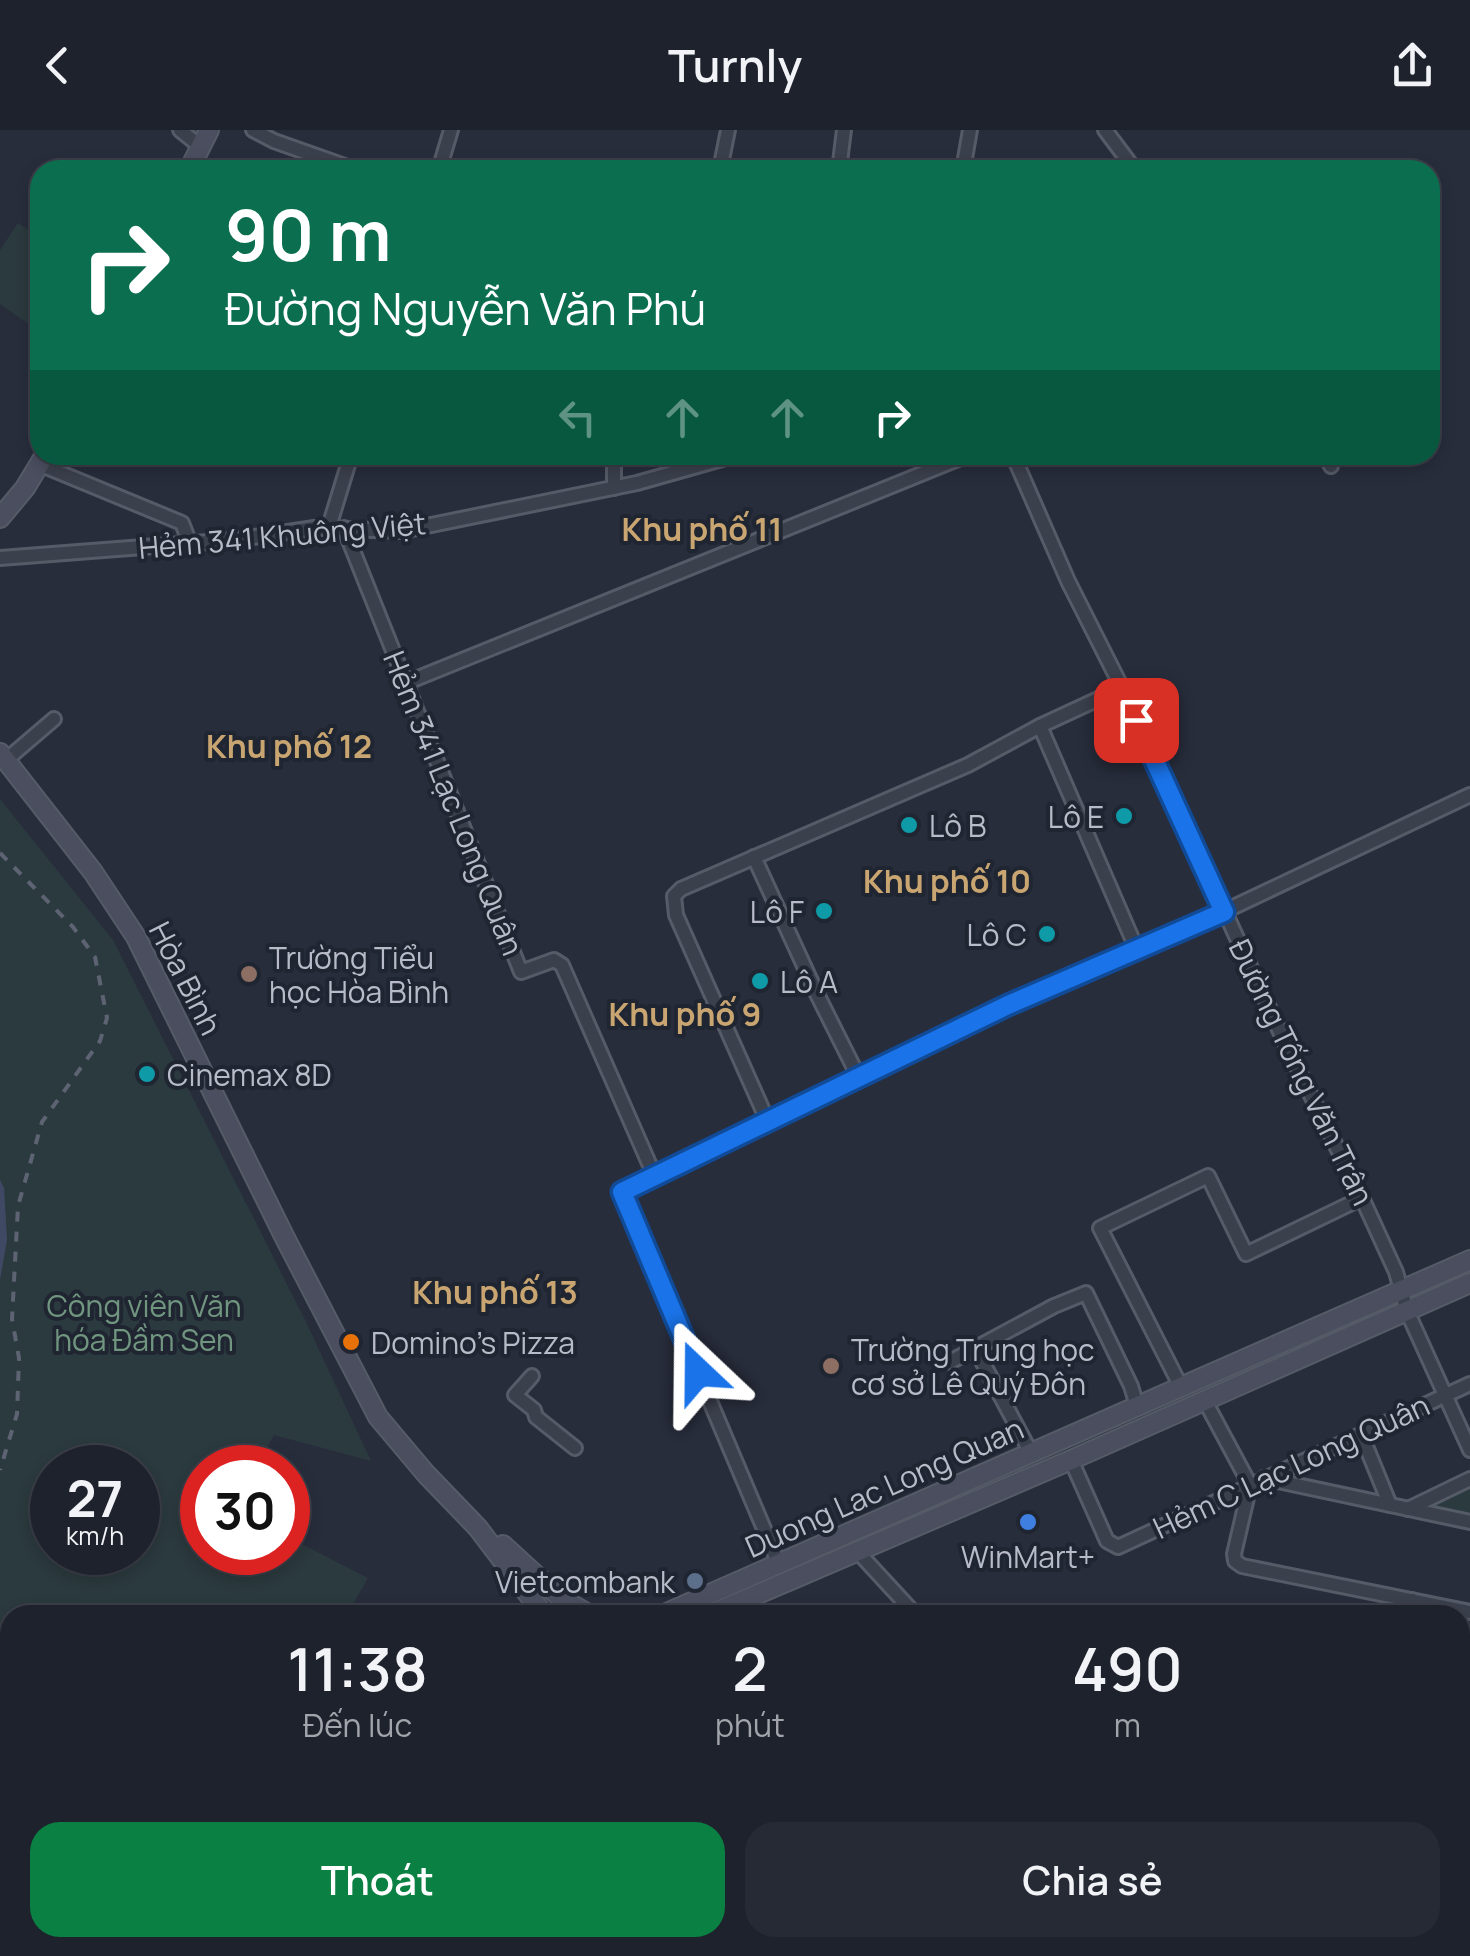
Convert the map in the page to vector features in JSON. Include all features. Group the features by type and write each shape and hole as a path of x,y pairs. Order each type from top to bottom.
{"main road":[{"path":"0,518 39,465"},
{"name":"Hòa Bình","path":"3,756 93,872 136,937 378,1417 478,1528"},
{"name":"Duong Lac Long Quan","path":"684,1605 1470,1260"},
{"name":"Duong Lac Long Quan","path":"732,1605 1470,1283"},
{"path":"478,1528 536,1605"},
{"path":"478,1528 572,1605"}],"street":[{"path":"180,130 205,138"},
{"path":"254,130 328,160"},
{"path":"442,160 451,130"},
{"path":"722,160 728,130"},
{"path":"840,160 844,130"},
{"path":"965,160 970,130"},
{"path":"1105,130 1128,160"},
{"path":"53,465 182,523 189,541"},
{"path":"329,527 348,465"},
{"path":"614,465 614,488"},
{"name":"Hẻm 341 Khuông Việt","path":"0,558 234,540 329,527 402,531 614,488 699,465"},
{"path":"408,682 943,465"},
{"name":"Đường Tống Văn Trân","path":"1016,465 1287,1047 1362,1198 1402,1290 1407,1311 1470,1450"},
{"name":"Hẻm 341 Lạc Long Quân","path":"344,528 521,972 554,960 562,965 655,1176"},
{"path":"768,1122 673,904 674,896 681,889 968,765 1122,688"},
{"path":"3,756 54,720"},
{"path":"1040,726 1137,950"},
{"path":"778,1562 622,1192 1008,1005 1224,912 1470,794"},
{"path":"754,857 859,1078"},
{"path":"1181,1387 1100,1228 1208,1176 1246,1254 1362,1198"},
{"path":"950,1362 1086,1293 1137,1406"},
{"path":"976,1348 1030,1453"},
{"path":"532,1376 516,1395 534,1410 536,1417 575,1448"},
{"name":"Hẻm C Lạc Long Quân","path":"1071,1460 1112,1546 1118,1547 1470,1384"},
{"path":"1205,1400 1250,1485 1235,1561 1242,1566 1436,1605"},
{"path":"1361,1434 1390,1505"},
{"path":"1264,1478 1470,1522"},
{"path":"1408,1509 1470,1479"},
{"path":"857,1552 907,1605"},
{"path":"1405,1605 1412,1600"}],"green space":[{"path":"18,223 30,231 30,325 0,304 0,250"},
{"name":"Công viên Văn hóa Đầm Sen","path":"0,799 113,940 306,1322 371,1461 274,1435 269,1445 180,1445 180,1575 310,1575 310,1548 368,1578 353,1605 0,1605"},
{"path":"1470,1484 1470,1517 1432,1507 1435,1501"}],"water":[{"path":"0,1180 4,1188 7,1240 0,1280"}],"railway":[{"path":"0,853 73,927 95,957 107,1018 100,1041 42,1122 18,1206 12,1319 19,1358 17,1414 0,1470"}],"place":[{"name":"Lô E","path":"1124,816"},
{"name":"Lô B","path":"909,825"},
{"name":"Lô F","path":"824,911"},
{"name":"Lô C","path":"1047,934"},
{"name":"Trường Tiểu học Hòa Bình","path":"249,974"},
{"name":"Lô A","path":"760,981"},
{"name":"Cinemax 8D","path":"147,1074"},
{"name":"Domino's Pizza","path":"351,1342"},
{"name":"Trường Trung học cơ sở Lê Quý Đôn","path":"831,1366"},
{"name":"WinMart+","path":"1028,1522"},
{"name":"Vietcombank","path":"695,1581"}],"district":[{"name":"Khu phố 11","path":"702,529"},
{"name":"Khu phố 12","path":"289,746"},
{"name":"Khu phố 10","path":"947,881"},
{"name":"Khu phố 9","path":"685,1014"},
{"name":"Khu phố 13","path":"495,1292"}],"route":[{"path":"698,1372 622,1192 1008,1005 1224,912 1136,720"}]}
